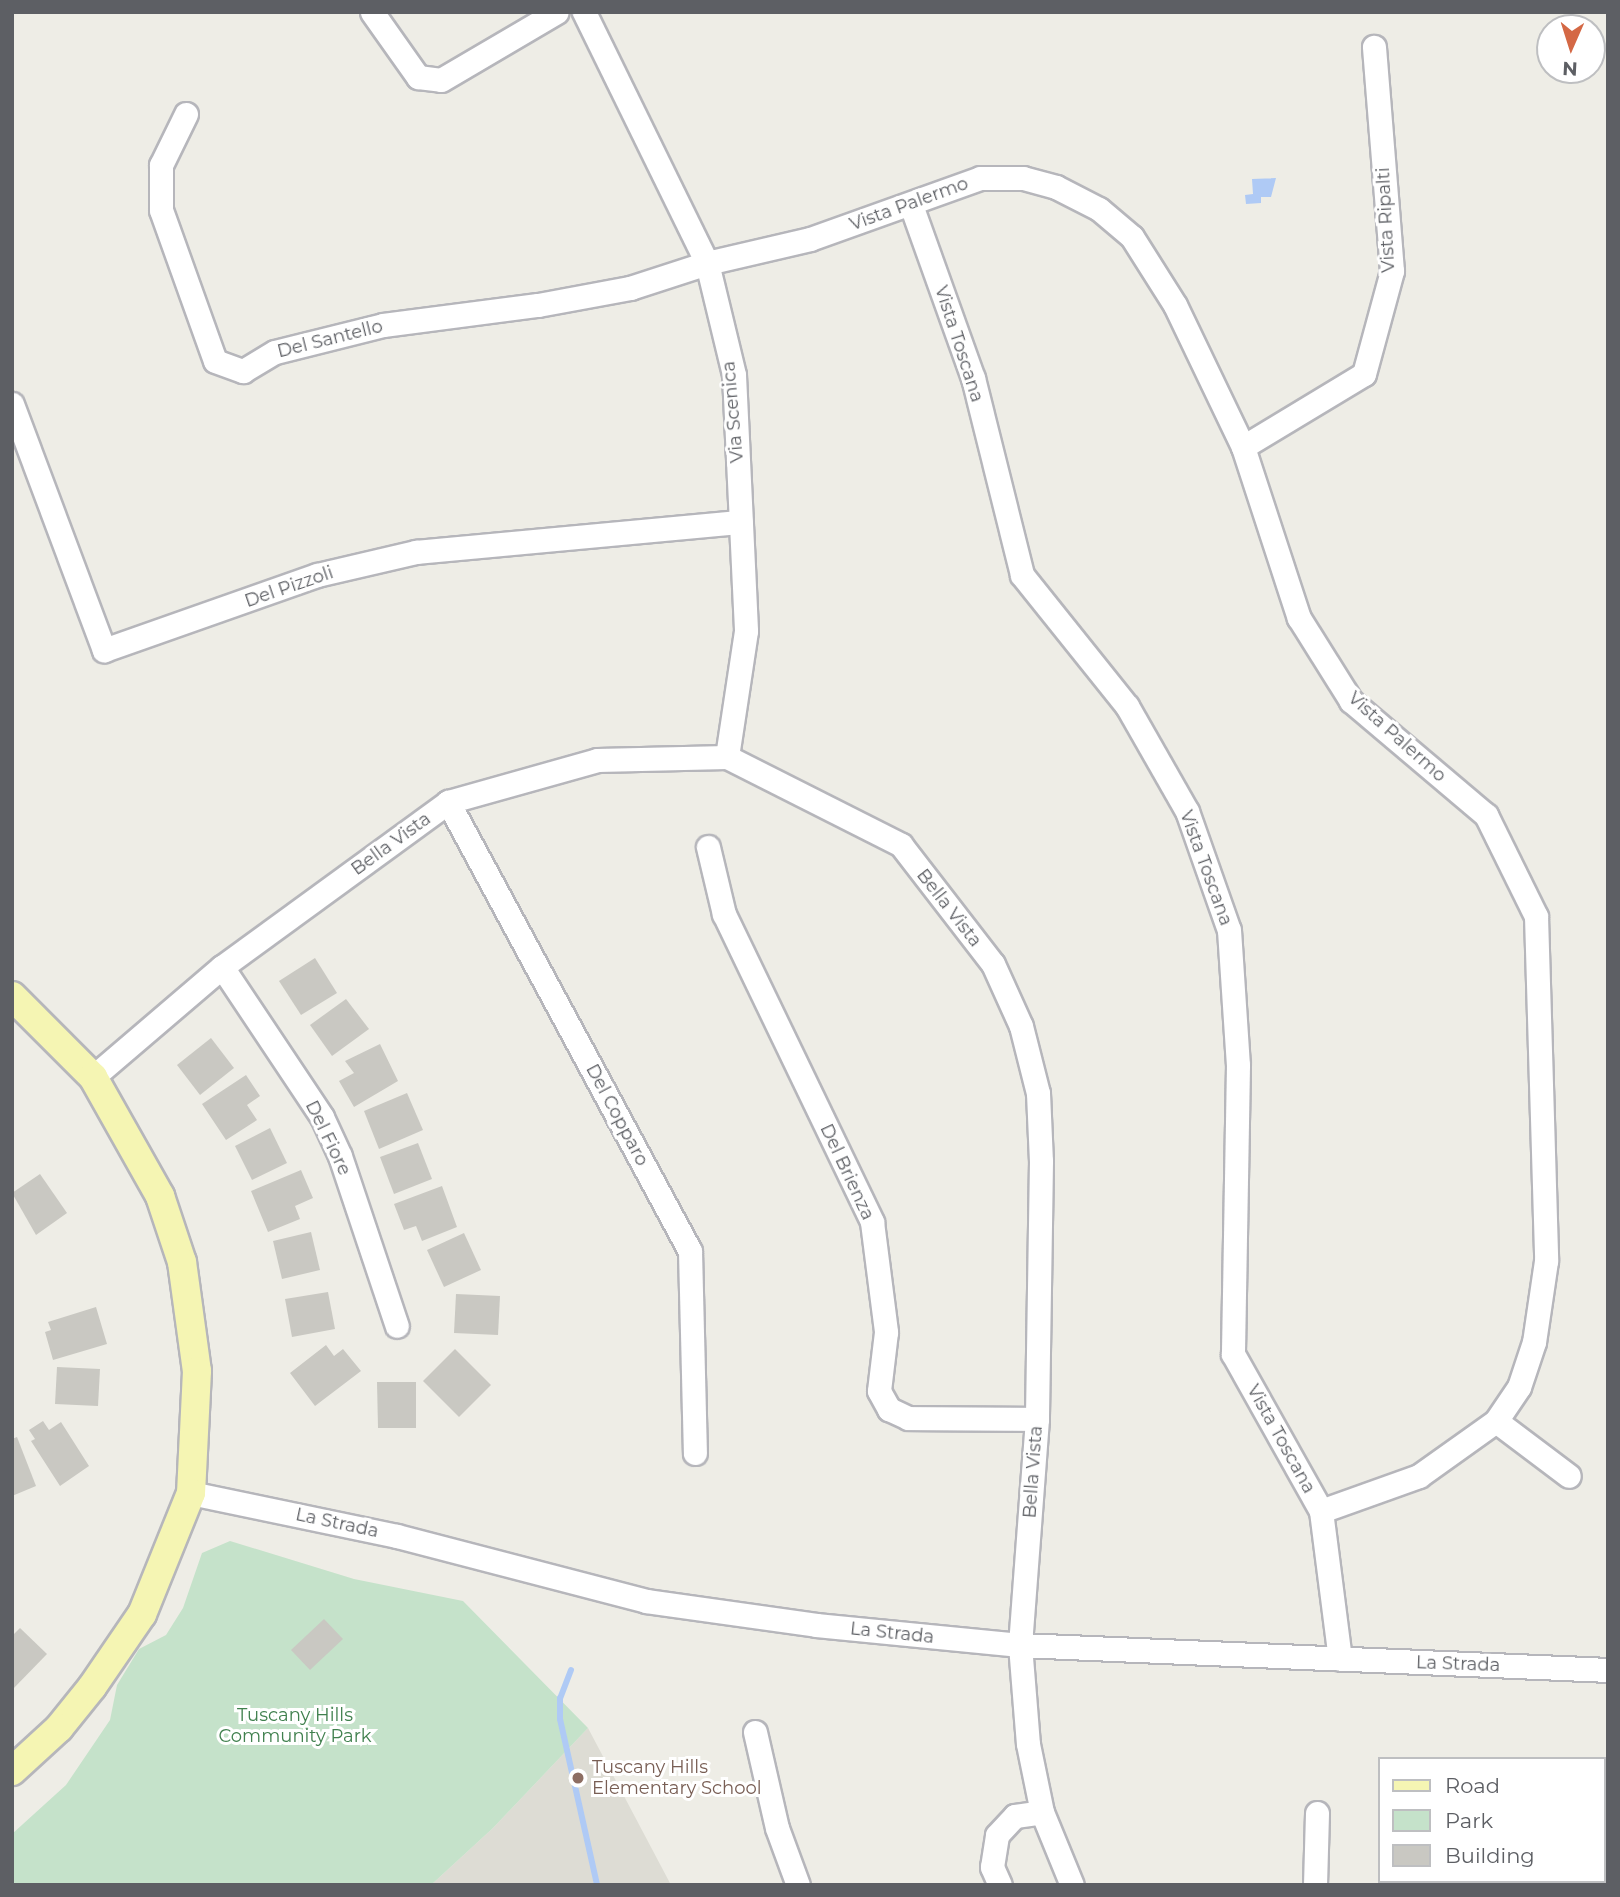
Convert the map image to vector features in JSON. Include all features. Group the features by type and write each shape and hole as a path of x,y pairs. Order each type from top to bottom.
{"main road":[{"path":"12,996 93,1077 160,1196 182,1262 197,1371 191,1493 142,1614 121,1650 59,1728 16,1759"}],"street":[{"path":"372,12 418,77 441,80 558,12"},
{"name":"Via Scenica","path":"584,12 707,263 734,375 746,631 727,757"},
{"name":"Vista Ripalti","path":"1243,447 1364,374 1392,271 1374,47"},
{"name":"Del Santello","path":"186,114 162,165 161,210 215,361 243,371 275,352 383,325 617,290 707,263"},
{"name":"Vista Palermo","path":"707,263 810,239 911,205 980,178 1023,178 1056,187 1099,209 1132,237 1175,305 1243,447 1299,618 1351,701 1486,815 1536,916 1546,1261 1534,1342 1519,1387 1496,1421 1419,1476 1321,1511"},
{"name":"Vista Toscana","path":"911,205 973,378 1022,575 1127,706 1187,811 1229,930 1238,1065 1233,1354 1321,1511 1340,1659"},
{"name":"Del Pizzoli","path":"12,404 104,650 317,575 416,551 741,522"},
{"name":"Bella Vista","path":"93,1077 222,967 448,802 597,760 727,757 901,845 993,964 1021,1026 1038,1093 1041,1161 1037,1419 1020,1646 1028,1744 1042,1812 1072,1885"},
{"name":"Del Copparo","path":"448,802 690,1251 695,1454"},
{"name":"Del Brienza","path":"708,847 724,914 872,1222 886,1332 879,1391 889,1409 908,1418 1037,1419"},
{"name":"Del Fiore","path":"222,967 322,1117 340,1156 397,1326"},
{"path":"1496,1421 1569,1476"},
{"name":"La Strada","path":"191,1493 397,1536 646,1601 816,1625 1020,1646 1608,1670"},
{"path":"755,1732 777,1828 798,1885"},
{"path":"1000,1885 992,1860 997,1835 1015,1816 1042,1812"},
{"path":"1315,1885 1317,1814"}],"shaded area":[{"name":"Tuscany Hills Elementary School","path":"588,1728 671,1885 431,1885 493,1828"}],"green space":[{"name":"Tuscany Hills Community Park","path":"230,1541 354,1579 463,1601 588,1728 493,1828 431,1885 12,1885 12,1834 66,1785 110,1720 117,1685 139,1649 166,1635 183,1608 202,1553"}],"water":[{"path":"1276,178 1271,197 1261,197 1261,203 1246,204 1245,195 1253,194 1252,179"}],"building":[{"path":"315,958 337,993 301,1015 279,981"},
{"path":"346,999 369,1029 332,1056 310,1025"},
{"path":"211,1038 234,1068 200,1095 177,1065"},
{"path":"380,1044 398,1081 354,1107 339,1081 354,1073 345,1061"},
{"path":"246,1075 260,1096 247,1105 257,1120 226,1140 202,1104"},
{"path":"407,1093 423,1130 379,1149 364,1111"},
{"path":"270,1128 287,1163 252,1180 235,1146"},
{"path":"418,1143 432,1179 394,1194 380,1157"},
{"path":"301,1170 313,1198 295,1206 300,1219 268,1232 251,1191"},
{"path":"40,1174 67,1213 36,1235 12,1193"},
{"path":"442,1186 457,1227 422,1241 416,1226 404,1230 394,1204"},
{"path":"311,1232 320,1270 282,1279 273,1241"},
{"path":"464,1233 481,1270 444,1287 427,1250"},
{"path":"328,1292 335,1329 292,1337 285,1299"},
{"path":"456,1294 500,1296 498,1335 454,1333"},
{"path":"96,1307 107,1344 53,1360 45,1332 51,1330 48,1322"},
{"path":"326,1345 334,1356 343,1349 361,1371 315,1406 290,1373"},
{"path":"455,1349 491,1385 459,1417 423,1381"},
{"path":"57,1367 100,1369 98,1406 55,1404"},
{"path":"377,1382 416,1382 416,1428 378,1428"},
{"path":"43,1421 49,1430 61,1422 89,1466 60,1486 31,1441 35,1439 29,1430"},
{"path":"17,1437 36,1486 12,1496 12,1439"},
{"path":"324,1619 343,1639 310,1670 291,1650"},
{"path":"20,1628 47,1654 12,1690 12,1636"}],"waterway":[{"path":"571,1670 560,1698 560,1719 597,1885"}],"place":[{"name":"Tuscany Hills Elementary School","path":"578,1778"}]}
